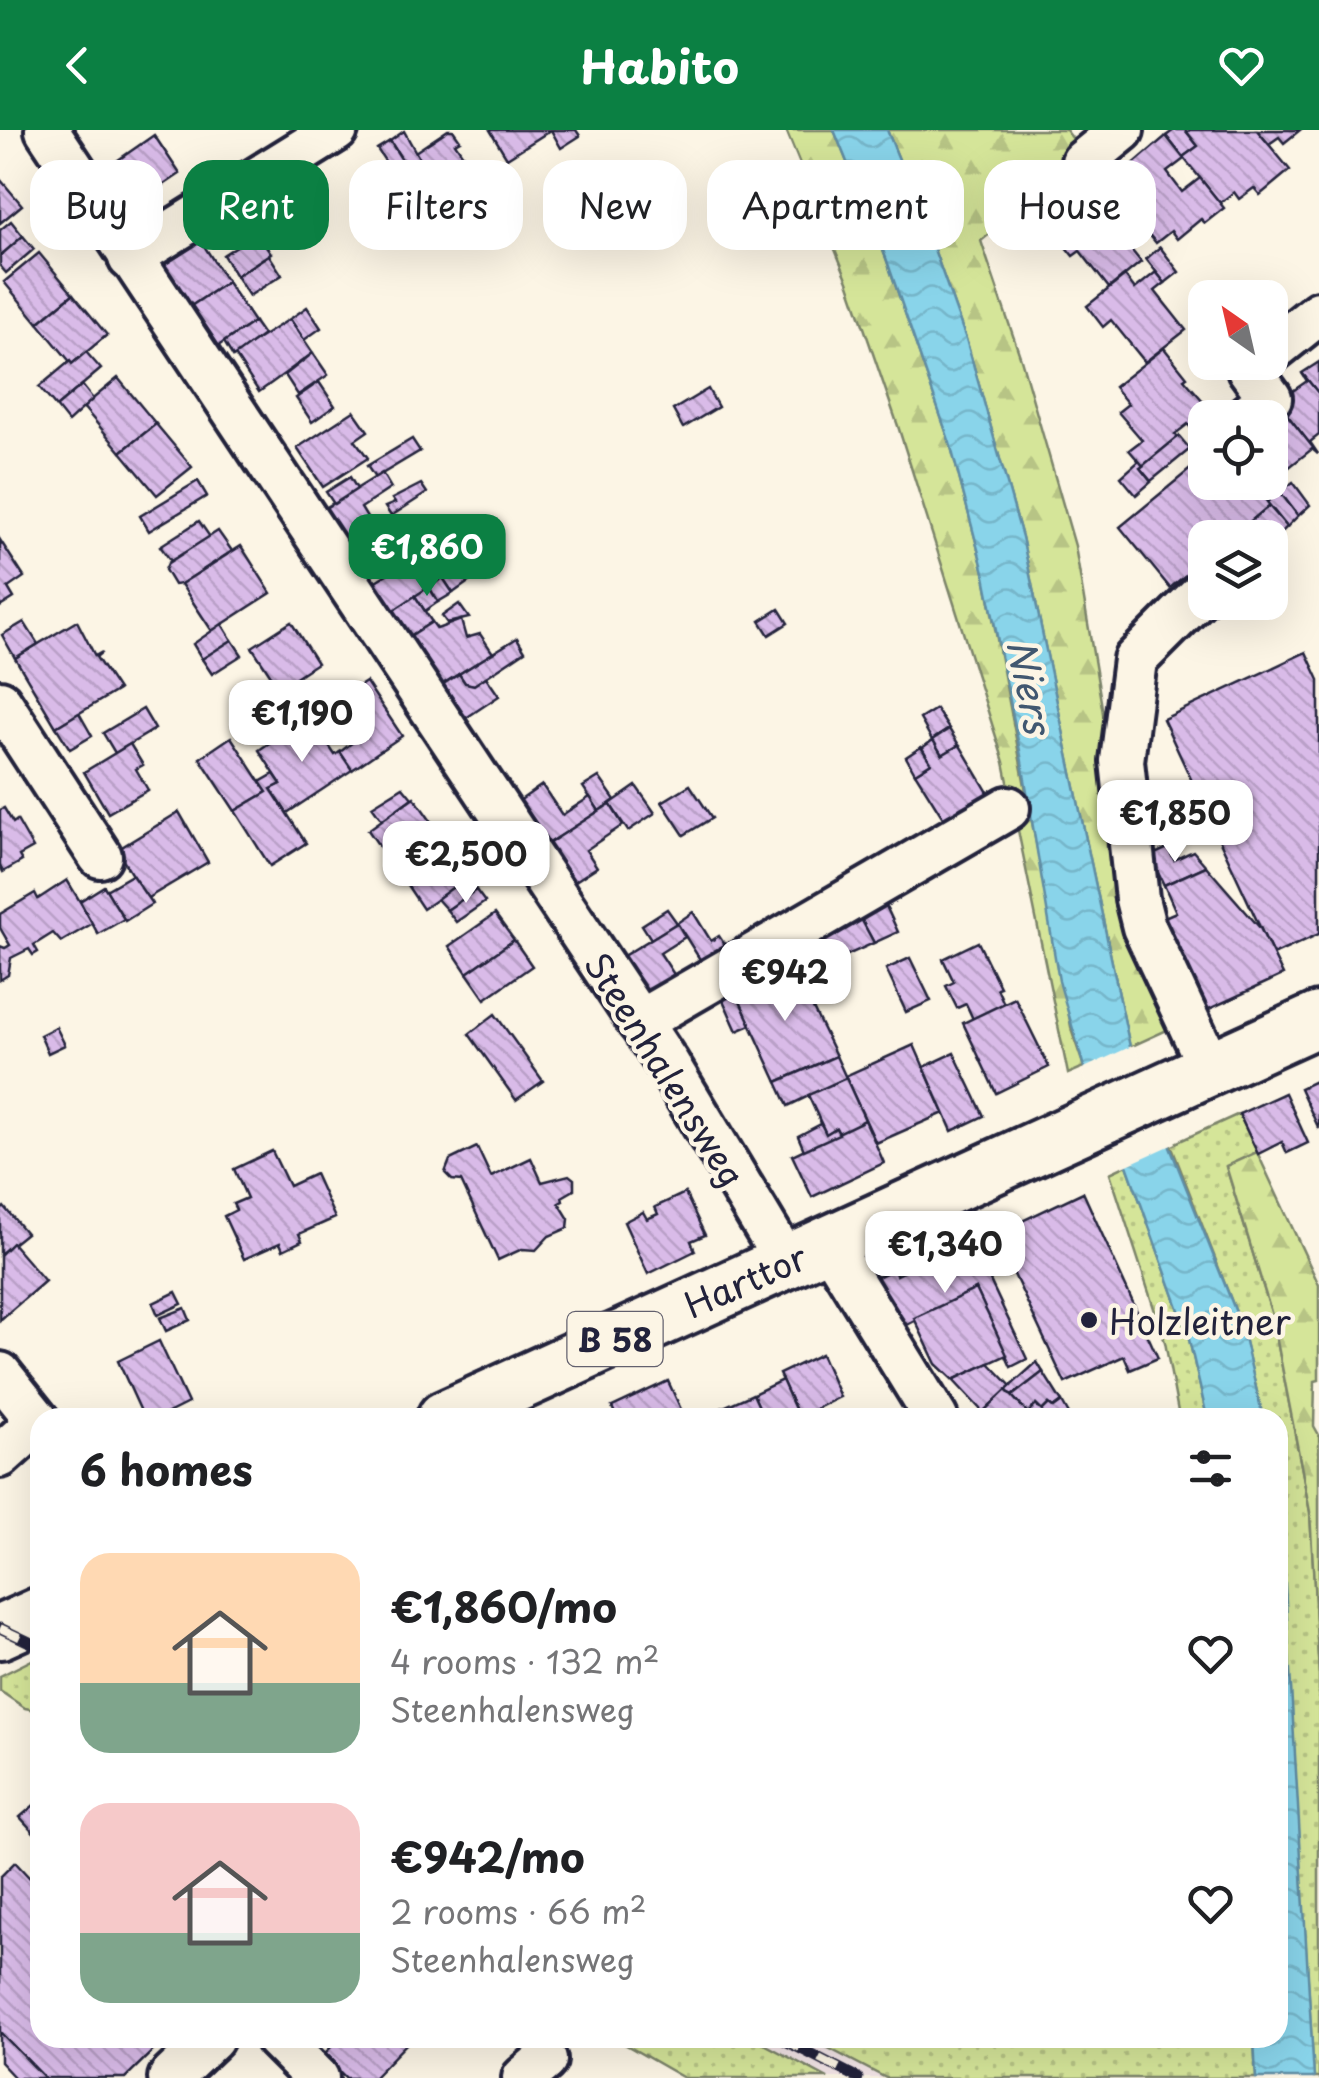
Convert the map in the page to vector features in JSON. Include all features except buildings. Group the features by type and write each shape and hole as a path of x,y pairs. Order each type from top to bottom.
{"main road":[{"name":"Harttor","path":"466,1408 1319,1019"},
{"path":"0,1632 30,1618"}],"street":[{"name":"Steenhalensweg","path":"47,130 639,1022 928,1408"},
{"path":"130,258 336,130"},
{"path":"1085,160 1122,130"},
{"path":"1288,338 1319,313"},
{"path":"1188,607 1135,660 1122,761 1136,899 1192,1078"},
{"path":"0,702 100,856"},
{"path":"639,1022 1008,808"},
{"path":"0,1374 30,1412"},
{"path":"0,1456 30,1431"},
{"path":"170,2078 202,2048"},
{"path":"287,2048 316,2078"}],"shaded area":[{"path":"772,2048 828,2048 886,2078 828,2078"}],"green space":[{"path":"786,130 834,130 846,160 798,160"},
{"path":"887,130 1066,130 1086,156 1081,160 984,160 981,241 1021,359 1075,546 1109,749 1178,1025 1130,1047 1022,537 966,339 934,250 964,250 964,160 899,160"},
{"path":"835,250 883,250 950,443 985,576 1072,1032 1084,1067 1068,1074 1004,762"},
{"path":"1239,1114 1257,1152 1226,1167 1272,1315 1310,1512 1319,1674 1319,2078 1314,2078 1288,1658 1288,1408 1261,1408 1241,1325 1171,1145"},
{"path":"1257,1152 1319,1285 1319,1380 1315,1381 1314,1426 1319,1435 1319,1674 1310,1512 1272,1315 1226,1166"},
{"path":"1127,1165 1188,1335 1205,1408 1177,1408 1165,1342 1110,1173"},
{"path":"30,1661 30,1709 0,1691 0,1676"},
{"path":"632,2048 772,2048 828,2078 684,2078"},
{"path":"828,2048 1254,2048 1256,2078 886,2078"}],"water":[{"path":"834,130 887,130 899,160 846,160"},
{"name":"Niers","path":"883,250 934,250 966,339 1022,537 1130,1047 1241,1325 1261,1408 1205,1408 1188,1335 1127,1165 1084,1067 1059,981 1021,756 985,576 950,443"},
{"path":"1288,1636 1314,2078 1256,2078 1254,2048 1288,2048"}],"pier":[{"path":"1134,1045 1176,1143 1123,1167 1080,1070"}],"railway":[{"path":"0,1628 30,1642"},
{"path":"800,2048 858,2078"}],"place":[{"name":"Holzleitner","path":"1089,1320"}]}
